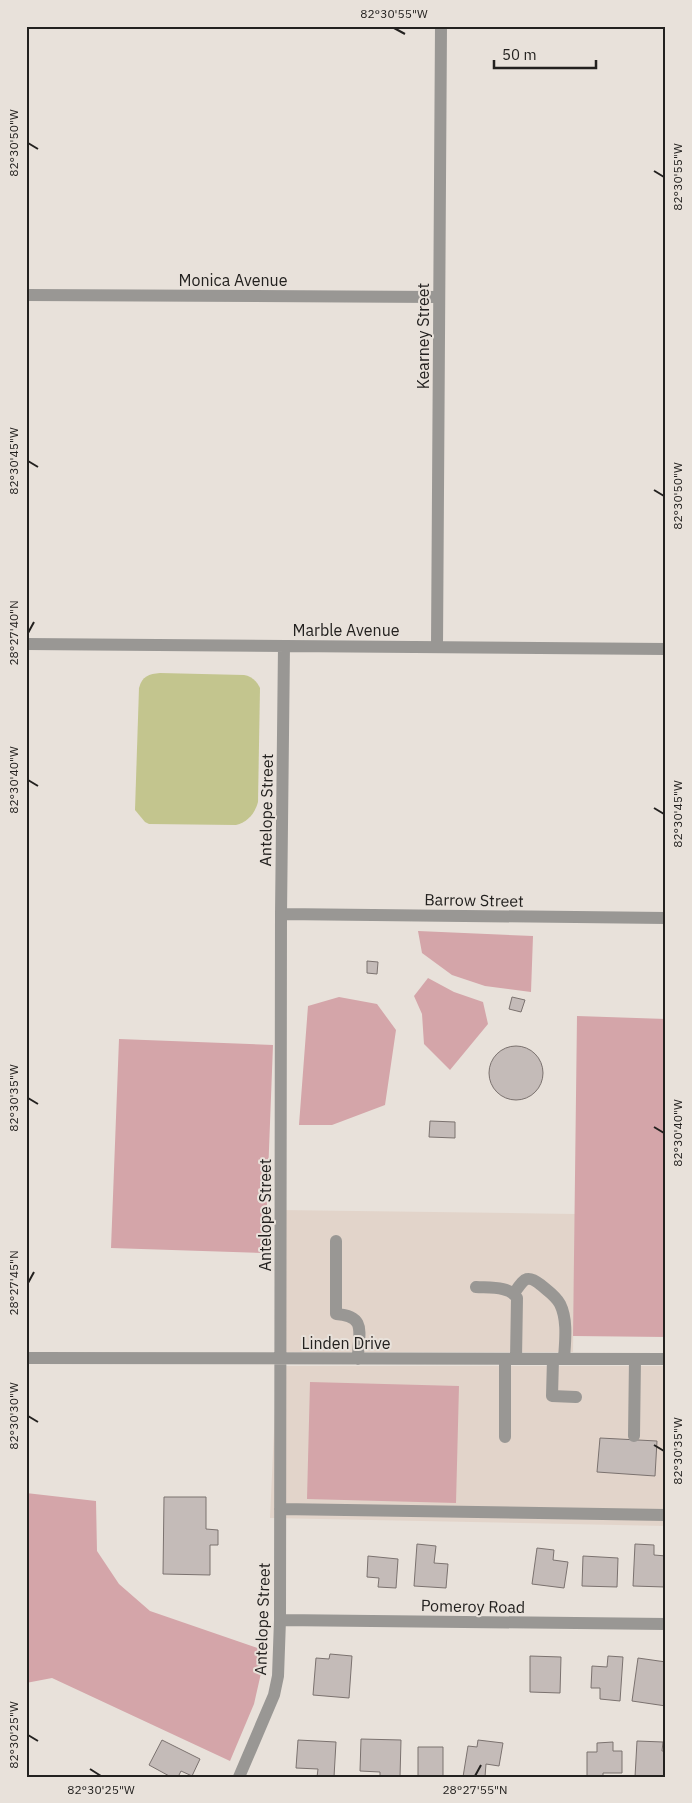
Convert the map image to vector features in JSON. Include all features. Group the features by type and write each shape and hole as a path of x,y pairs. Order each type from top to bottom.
{"street":[{"name":"Kearney Street","path":"437,647 442,26"},
{"name":"Monica Avenue","path":"26,295 440,297"},
{"name":"Marble Avenue","path":"26,644 666,649"},
{"name":"Antelope Street","path":"239,1777 274,1695 278,1676 280,1620 281,914 284,646"},
{"name":"Barrow Street","path":"281,914 666,918"},
{"path":"336,1241 336,1314 355,1318 359,1323 358,1359"},
{"path":"514,1293 524,1280 528,1278 533,1279 553,1295 560,1305 564,1317 566,1339 558,1359 552,1396 576,1397"},
{"path":"476,1287 507,1290 514,1293 517,1298 505,1437"},
{"name":"Linden Drive","path":"26,1358 666,1359"},
{"path":"634,1436 635,1359"},
{"path":"280,1509 666,1515"},
{"name":"Pomeroy Road","path":"280,1620 666,1624"}],"shaded area":[{"path":"160,673 244,675 259,685 258,802 253,813 244,822 236,825 149,824 135,810 139,688 146,676"},
{"path":"418,931 533,936 531,992 485,986 452,975 422,953"},
{"path":"428,978 454,992 483,1002 488,1024 450,1070 424,1044 422,1014 414,996"},
{"path":"339,997 377,1004 396,1030 385,1105 332,1125 299,1125 308,1006"},
{"path":"577,1016 666,1019 666,1337 573,1336"},
{"path":"119,1039 273,1045 265,1253 111,1248"},
{"path":"279,1210 575,1214 573,1352 278,1352"},
{"path":"277,1366 666,1366 666,1526 270,1518"},
{"path":"310,1382 459,1386 456,1503 307,1499"},
{"path":"26,1493 96,1501 97,1551 119,1584 150,1611 266,1651 254,1704 230,1761 52,1678 26,1683"}],"building":[{"path":"367,961 378,962 377,974 367,973"},
{"path":"512,997 525,1000 521,1012 509,1009"},
{"path":"516,1046 526,1048 535,1054 541,1063 543,1073 541,1083 535,1092 526,1098 516,1100 506,1098 497,1092 491,1083 489,1073 491,1063 497,1054 506,1048"},
{"path":"430,1121 455,1122 455,1138 429,1137"},
{"path":"600,1438 657,1441 655,1476 597,1472"},
{"path":"164,1497 206,1497 206,1529 218,1530 218,1545 210,1545 210,1575 163,1574"},
{"path":"417,1544 436,1546 434,1563 448,1564 446,1588 414,1586"},
{"path":"635,1544 654,1545 654,1555 666,1556 665,1587 633,1586"},
{"path":"537,1548 554,1550 553,1560 568,1562 564,1588 532,1584"},
{"path":"368,1556 398,1559 396,1588 378,1587 379,1578 367,1577"},
{"path":"583,1556 618,1558 617,1587 582,1586"},
{"path":"330,1654 352,1656 349,1698 313,1695 316,1658 329,1659"},
{"path":"530,1656 561,1657 560,1693 530,1692"},
{"path":"608,1656 623,1657 620,1701 600,1699 600,1688 591,1688 592,1666 607,1667"},
{"path":"638,1658 666,1662 666,1706 632,1701"},
{"path":"361,1739 401,1740 400,1777 380,1777 380,1772 360,1771"},
{"path":"162,1740 200,1759 192,1776 181,1771 178,1777 171,1777 149,1765"},
{"path":"298,1740 336,1742 334,1777 317,1777 318,1769 296,1768"},
{"path":"478,1740 503,1743 499,1766 486,1764 485,1777 463,1777 468,1746 477,1747"},
{"path":"637,1741 663,1742 662,1751 666,1751 666,1777 635,1777"},
{"path":"613,1742 613,1751 622,1751 622,1773 603,1773 603,1777 587,1777 587,1752 597,1752 597,1743"},
{"path":"418,1747 443,1747 443,1777 418,1777"}]}
